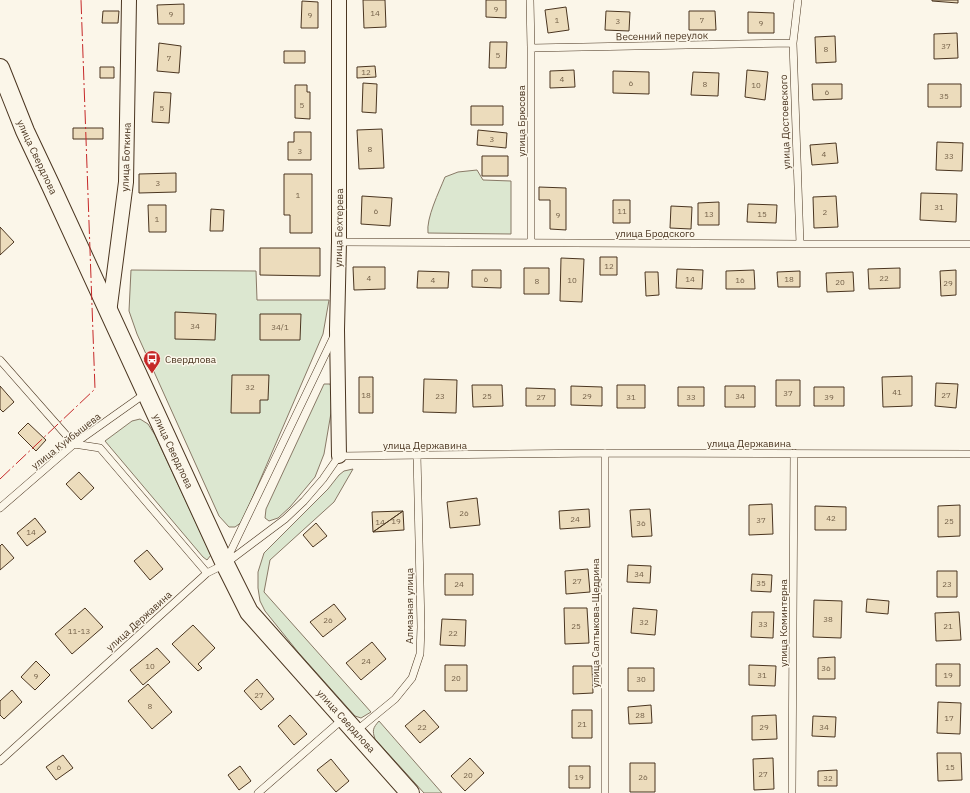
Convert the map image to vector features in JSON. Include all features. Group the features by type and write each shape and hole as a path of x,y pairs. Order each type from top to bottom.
{"street":[{"name":"улица Боткина","path":"109,313 126,182 129,0"},
{"name":"улица Бехтерева","path":"339,456 337,330 340,0"},
{"name":"улица Свердлова","path":"0,68 25,131 225,564 249,612 410,793"}],"lane":[{"name":"улица Брюсова","path":"530,0 531,242"},
{"name":"улица Достоевского","path":"798,0 793,43 800,244"},
{"name":"Весенний переулок","path":"531,48 793,43"},
{"name":"улица Бродского","path":"339,242 970,244"},
{"path":"225,564 337,330"},
{"path":"0,360 74,444 100,448 207,573"},
{"name":"улица Куйбышева","path":"0,508 74,444 146,393"},
{"name":"улица Салтыкова-Щедрина","path":"605,454 605,793"},
{"name":"улица Коминтерна","path":"792,793 794,454"},
{"name":"улица Державина","path":"0,760 207,573 225,564 285,519 304,501 323,479 339,456 970,454"},
{"name":"Алмазная улица","path":"356,731 395,699 412,678 420,654 421,627 417,455"},
{"path":"258,793 344,718"}],"green space":[{"path":"477,170 483,180 511,181 511,234 428,233 431,213 445,177 458,172"},
{"path":"131,270 256,271 257,300 329,300 323,334 242,522 235,527 229,527 219,516 137,334 129,311"},
{"path":"324,384 330,384 332,391 331,413 324,454 315,477 290,507 278,518 269,521 265,518 266,509"},
{"path":"140,419 148,424 155,435 211,555 207,560 105,441 132,421"},
{"path":"353,469 334,502 270,560 264,592 371,712 361,718 355,716 298,652 265,611 260,601 258,588 258,572 264,553 328,489 339,475 344,471"},
{"path":"379,721 442,793 424,793 375,739 374,729"}],"building":[{"path":"363,0 385,0 386,27 364,28"},
{"path":"486,0 506,0 506,18 486,17"},
{"path":"958,0 958,3 932,1"},
{"path":"302,1 318,2 318,28 301,28"},
{"path":"184,4 184,24 158,24 157,5"},
{"path":"566,7 569,30 548,33 545,10"},
{"path":"103,11 119,11 118,23 102,23"},
{"path":"606,11 630,12 629,31 605,30"},
{"path":"689,11 715,11 716,30 689,30"},
{"path":"748,12 774,13 774,33 748,33"},
{"path":"957,33 958,58 934,59 934,34"},
{"path":"835,36 836,62 816,63 815,37"},
{"path":"490,42 507,42 506,68 489,68"},
{"path":"159,43 181,46 179,73 157,71"},
{"path":"284,51 305,51 305,63 284,63"},
{"path":"375,66 376,77 357,78 357,67"},
{"path":"100,67 114,67 114,78 100,78"},
{"path":"574,70 575,87 550,88 550,71"},
{"path":"747,70 768,72 765,100 745,97"},
{"path":"613,71 649,72 649,94 613,93"},
{"path":"693,72 719,73 718,96 691,95"},
{"path":"363,83 377,84 376,113 362,112"},
{"path":"812,84 842,84 842,99 813,100"},
{"path":"928,84 961,84 961,107 928,107"},
{"path":"295,85 307,85 307,92 310,92 310,119 295,118"},
{"path":"154,92 171,93 169,123 152,122"},
{"path":"471,106 503,106 503,125 471,125"},
{"path":"73,128 103,128 103,139 73,139"},
{"path":"382,129 384,168 359,169 357,130"},
{"path":"478,130 507,133 506,148 477,145"},
{"path":"294,132 311,132 311,160 288,160 288,142 294,142"},
{"path":"937,142 963,143 962,171 936,170"},
{"path":"836,143 838,163 812,165 810,145"},
{"path":"482,156 508,156 508,176 482,176"},
{"path":"176,173 176,192 139,193 139,174"},
{"path":"284,174 312,174 312,233 290,233 290,215 284,215"},
{"path":"539,187 566,188 566,230 550,229 550,200 539,200"},
{"path":"921,193 957,194 956,222 920,220"},
{"path":"362,196 392,198 390,226 361,224"},
{"path":"836,196 838,227 814,228 813,197"},
{"path":"613,200 630,200 630,223 613,223"},
{"path":"719,202 719,225 698,225 698,203"},
{"path":"748,204 777,205 776,223 747,222"},
{"path":"148,205 166,205 166,232 149,232"},
{"path":"671,206 692,207 691,229 670,228"},
{"path":"211,209 224,210 223,231 210,231"},
{"path":"0,227 14,242 0,255"},
{"path":"260,248 320,248 320,276 260,275"},
{"path":"600,257 617,257 617,275 600,275"},
{"path":"561,258 584,259 582,302 560,301"},
{"path":"353,267 385,267 385,289 354,290"},
{"path":"524,268 549,268 549,294 524,294"},
{"path":"900,268 900,288 869,289 868,269"},
{"path":"677,269 703,270 702,289 676,288"},
{"path":"472,270 501,270 501,288 472,287"},
{"path":"754,270 755,289 726,289 726,271"},
{"path":"956,270 956,295 941,296 940,271"},
{"path":"418,271 449,272 448,288 417,288"},
{"path":"800,271 800,287 778,287 777,272"},
{"path":"645,272 658,272 659,295 646,296"},
{"path":"853,272 854,291 827,292 826,273"},
{"path":"175,312 216,314 215,340 175,339"},
{"path":"260,314 301,314 300,340 260,340"},
{"path":"232,375 269,375 268,400 260,400 260,413 231,413"},
{"path":"912,376 912,406 883,407 882,377"},
{"path":"359,377 373,377 373,413 359,413"},
{"path":"424,379 457,380 456,413 423,412"},
{"path":"776,380 800,380 800,406 776,406"},
{"path":"936,383 958,384 956,408 935,406"},
{"path":"472,385 502,385 503,406 473,407"},
{"path":"617,385 645,385 645,408 617,408"},
{"path":"0,386 14,402 3,412 0,409"},
{"path":"571,386 602,387 602,406 571,405"},
{"path":"725,386 755,386 755,407 725,407"},
{"path":"678,387 704,387 704,406 678,406"},
{"path":"814,387 844,387 844,406 814,406"},
{"path":"526,388 555,389 555,406 526,406"},
{"path":"28,423 46,440 36,451 18,433"},
{"path":"79,472 94,488 81,500 66,484"},
{"path":"477,498 480,525 450,528 447,502"},
{"path":"772,504 773,534 749,535 749,505"},
{"path":"960,505 960,536 938,537 938,506"},
{"path":"815,506 846,507 846,530 815,530"},
{"path":"589,509 590,527 560,529 559,511"},
{"path":"650,509 652,536 632,537 630,510"},
{"path":"403,511 373,532 372,512"},
{"path":"403,511 404,530 373,532"},
{"path":"35,518 46,532 27,546 17,533"},
{"path":"316,523 327,536 313,547 303,535"},
{"path":"2,544 14,558 0,570 0,546"},
{"path":"147,550 163,569 150,580 134,561"},
{"path":"628,565 651,566 650,583 627,582"},
{"path":"588,569 590,592 566,594 565,571"},
{"path":"937,571 957,571 957,597 937,597"},
{"path":"445,574 473,574 473,595 445,595"},
{"path":"752,574 772,575 771,592 751,591"},
{"path":"867,599 889,601 888,614 866,612"},
{"path":"814,600 842,601 841,638 813,637"},
{"path":"334,604 346,619 323,637 310,622"},
{"path":"85,608 103,627 72,654 55,634"},
{"path":"564,608 587,608 589,643 565,644"},
{"path":"633,608 657,610 655,635 631,633"},
{"path":"752,612 774,612 773,638 751,637"},
{"path":"959,612 961,640 936,641 935,613"},
{"path":"442,619 466,620 465,646 440,645"},
{"path":"193,625 215,648 198,664 202,668 198,671 172,644"},
{"path":"372,642 386,659 361,680 346,663"},
{"path":"157,648 170,662 143,685 130,670"},
{"path":"835,657 835,679 818,679 818,658"},
{"path":"36,661 50,675 35,690 21,677"},
{"path":"936,664 960,664 960,686 936,686"},
{"path":"445,665 467,665 467,691 445,691"},
{"path":"749,665 776,666 775,686 749,685"},
{"path":"573,666 592,666 593,693 573,694"},
{"path":"628,668 654,668 654,691 628,691"},
{"path":"257,679 274,699 261,710 244,691"},
{"path":"148,684 172,712 152,729 128,701"},
{"path":"12,690 22,702 4,719 0,715 0,701"},
{"path":"938,702 961,703 960,734 937,733"},
{"path":"651,705 652,723 629,724 628,707"},
{"path":"424,710 439,727 420,743 405,726"},
{"path":"572,710 592,710 592,738 572,738"},
{"path":"290,715 307,734 294,745 278,726"},
{"path":"776,715 777,739 752,740 752,716"},
{"path":"813,716 836,717 835,737 812,736"},
{"path":"937,753 961,753 962,780 938,781"},
{"path":"63,755 73,768 56,780 46,767"},
{"path":"470,758 484,773 465,791 451,776"},
{"path":"773,758 774,789 754,790 753,759"},
{"path":"331,759 349,781 336,792 317,770"},
{"path":"630,763 655,763 655,792 630,792"},
{"path":"240,766 251,781 239,790 228,775"},
{"path":"569,766 590,766 590,788 569,788"},
{"path":"837,770 837,786 818,786 818,771"}],"power":[{"path":"0,479 95,389 81,0"}],"place":[{"name":"Свердлова","path":"152,374"}]}
